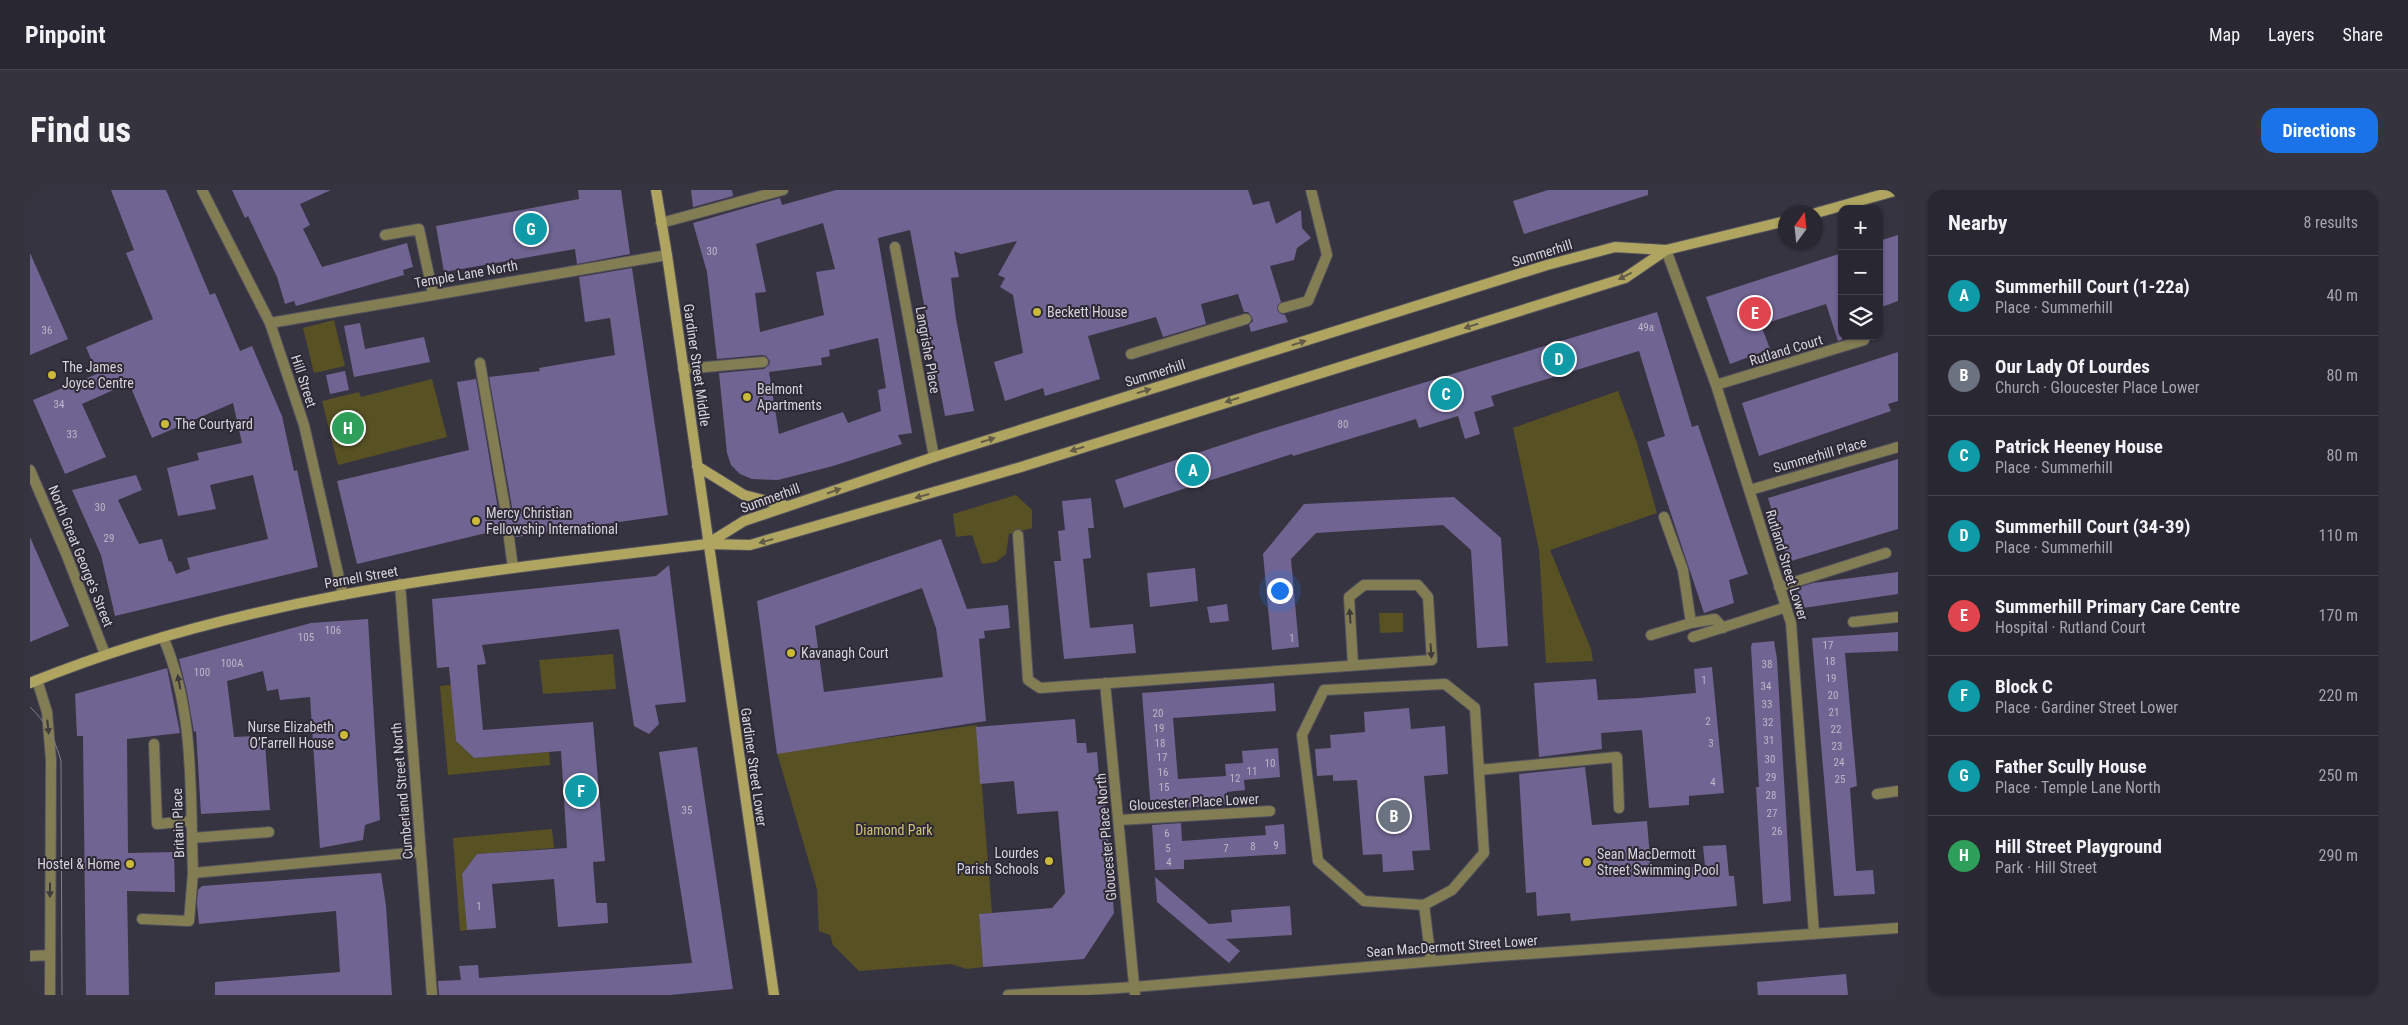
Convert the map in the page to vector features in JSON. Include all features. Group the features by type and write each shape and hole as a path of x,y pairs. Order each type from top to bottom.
{"main road":[{"name":"Gardiner Street Middle","path":"656,190 698,466 707,544"},
{"path":"1823,211 1898,190"},
{"name":"Summerhill","path":"707,544 744,521 934,457 1584,254 1615,247 1666,250 1778,223"},
{"name":"Summerhill","path":"707,544 750,545 1021,467 1625,278 1666,250"},
{"path":"698,466 744,495 788,506"},
{"name":"Parnell Street","path":"33,682 105,654 163,637 343,594 513,568 707,544"},
{"name":"Gardiner Street Lower","path":"707,544 774,995"}],"street":[{"name":"Hill Street","path":"202,190 270,323 304,425 343,594"},
{"path":"661,223 783,190"},
{"path":"1283,308 1308,301 1327,255 1311,190"},
{"path":"385,235 419,228 433,294"},
{"name":"Langrishe Place","path":"896,247 934,457"},
{"name":"Rutland Street Lower","path":"1666,250 1716,386 1780,587 1793,636 1814,933"},
{"name":"Temple Lane North","path":"270,323 667,255"},
{"path":"1131,354 1246,319"},
{"name":"Rutland Court","path":"1716,386 1864,340"},
{"path":"683,368 763,362"},
{"path":"480,363 505,508"},
{"name":"Summerhill Place","path":"1750,490 1898,447"},
{"name":"North Great George's Street","path":"30,470 68,556 105,654"},
{"path":"1664,517 1683,570 1691,623"},
{"path":"1018,534 1028,680 1040,688 1432,660 1428,597 1418,585 1364,585 1349,597 1353,665"},
{"path":"509,538 513,568"},
{"path":"1780,587 1886,553"},
{"name":"Cumberland Street North","path":"400,584 432,995"},
{"path":"1693,638 1786,607"},
{"path":"1853,622 1898,617"},
{"path":"1651,635 1691,623 1715,619 1723,628"},
{"name":"Britain Place","path":"163,637 176,666 188,730 193,873 420,852"},
{"path":"33,682 47,712 51,760 50,995"},
{"name":"Gloucester Place North","path":"1105,684 1134,991"},
{"path":"1445,684 1475,708 1484,853 1452,890 1424,906 1364,901 1318,861 1302,735 1324,690 1445,684"},
{"path":"154,744 157,824 191,821"},
{"path":"1479,770 1616,757 1619,808"},
{"path":"1877,794 1898,791"},
{"name":"Gloucester Place Lower","path":"1119,820 1270,811"},
{"path":"192,838 269,832"},
{"path":"142,919 189,921 193,873"},
{"path":"1424,906 1431,961"},
{"name":"Sean MacDermott Street Lower","path":"1008,995 1134,991 1431,961 1898,928"},
{"path":"30,956 50,955"}],"green space":[{"path":"334,320 345,366 314,373 303,328"},
{"path":"432,379 447,437 338,465 322,401 359,392 361,397"},
{"path":"1618,391 1637,443 1657,513 1550,550 1591,649 1593,661 1546,663 1539,550 1513,428"},
{"path":"1016,495 1032,510 1032,528 1009,534 1006,554 996,562 982,564 972,535 956,537 953,514"},
{"path":"1379,613 1403,613 1403,632 1380,633"},
{"path":"613,654 616,689 543,694 539,660"},
{"path":"451,685 456,741 474,758 549,752 550,765 448,775 440,686"},
{"name":"Diamond Park","path":"977,725 992,913 979,914 983,967 967,969 951,964 859,971 833,945 830,935 819,931 817,889 777,753"},
{"path":"552,829 554,848 477,854 462,874 467,930 460,931 453,838"}],"building":[{"path":"111,190 166,190 210,295 215,293 240,351 252,346 282,416 294,471 297,470 318,567 115,616 101,555 72,490 136,475 142,490 118,500 139,544 162,539 169,562 171,561 176,574 190,569 187,558 268,539 253,475 210,485 216,509 178,516 167,468 199,460 197,453 242,443 233,403 152,438 129,383 82,404 106,457 65,474 33,400 97,374 86,347 153,319 126,253 134,250"},
{"path":"232,190 331,190 300,204 310,225 303,229 322,267 407,243 413,267 403,270 404,275 296,306 294,301 285,304 277,277 248,216 245,218"},
{"path":"578,190 621,190 630,254 577,264 575,249 444,272 436,226 579,199"},
{"path":"691,190 732,190 733,196 693,207"},
{"path":"836,190 1248,190 1253,205 1269,201 1276,224 1301,210 1302,228 1311,238 1297,248 1294,260 1270,266 1281,302 1277,306 1277,310 1285,315 1288,322 1251,332 1249,325 1253,321 1252,317 1248,312 1244,312 1238,294 1201,304 1206,324 1163,337 1156,317 1088,336 1100,379 1045,396 1043,388 1005,401 994,362 1023,353 1013,295 1000,287 1005,278 998,275 1017,241 961,254 954,251 959,277 951,278 956,319 974,411 945,416 910,230 878,238 912,433 898,435 902,444 833,466 778,480 752,479 740,474 731,465 727,453 719,373 764,369 769,365 770,361 766,356 762,355 717,359 707,272 693,223 780,198 782,205","holes":["823,223 835,269 816,272 824,315 760,332 755,293 766,292 756,244","878,338 886,388 878,390 881,411 848,423 843,412 779,434 769,372 822,365 821,358 830,356 829,350"]},
{"path":"1548,190 1648,190 1648,195 1524,234 1513,201"},
{"path":"1898,235 1898,301 1883,307 1883,250 1883,240"},
{"path":"30,253 68,339 30,355"},
{"path":"1838,254 1838,340 1842,340 1838,341 1826,304 1761,325 1770,349 1730,364 1706,297"},
{"path":"632,268 668,515 516,537 511,532 504,534 503,529 357,564 337,481 469,450 457,382 476,379 498,509 503,515 510,513 512,507 489,377 540,371 539,368 615,355 610,318 585,322 579,277"},
{"path":"1657,312 1692,427 1698,425 1748,574 1729,580 1734,603 1704,613 1647,442 1665,436 1639,351 1491,396 1494,406 1474,412 1480,434 1465,439 1458,416 1419,428 1416,419 1293,456 1292,454 1124,508 1115,480 1261,432"},
{"path":"360,323 365,349 424,337 430,362 354,377 344,326"},
{"path":"1898,352 1898,401 1888,404 1891,411 1759,456 1742,403"},
{"path":"345,371 349,390 330,394 326,375"},
{"path":"1898,459 1898,529 1788,562 1768,498"},
{"path":"1454,497 1501,538 1508,646 1477,648 1471,550 1443,525 1316,533 1291,559 1299,647 1272,650 1263,554 1304,504"},
{"path":"1091,498 1094,528 1088,528 1091,558 1083,559 1090,628 1133,624 1136,653 1064,659 1054,561 1061,561 1058,531 1065,530 1062,501"},
{"path":"30,537 69,626 30,642"},
{"name":"Kavanagh Court","path":"941,539 967,609 1008,605 1010,628 984,631 985,638 979,639 986,721 777,754 757,601","holes":["922,588 936,628 943,677 824,692 815,626"]},
{"path":"669,565 686,702 655,705 659,724 649,734 634,726 619,629 482,645 486,664 477,665 483,730 593,722 605,861 593,862 596,903 607,903 608,923 558,927 554,879 492,884 496,928 467,930 462,874 477,854 567,848 561,751 474,758 456,741 449,667 437,668 432,599 656,576"},
{"path":"1195,568 1198,601 1150,607 1147,573"},
{"path":"1898,572 1898,594 1803,608 1797,588 1813,583"},
{"path":"1227,604 1229,621 1210,623 1207,607"},
{"path":"368,619 380,820 365,825 363,840 320,848 310,697 280,700 278,689 267,691 263,671 227,681 234,737 256,736 265,744 270,810 201,814 196,731 194,732 179,659 311,623"},
{"path":"1898,632 1898,651 1845,653 1857,786 1850,788 1856,871 1873,870 1875,894 1834,896 1812,638"},
{"path":"1774,641 1777,659 1791,901 1763,904 1756,787 1759,787 1751,647 1752,643"},
{"path":"1712,667 1724,793 1689,796 1689,805 1649,808 1642,730 1601,733 1602,749 1539,757 1534,683 1596,679 1598,700 1696,693 1694,669"},
{"name":"Hostel & Home","path":"167,668 180,733 127,739 128,853 174,852 175,892 127,891 129,995 86,995 83,736 77,736 75,694"},
{"path":"1274,683 1276,711 1173,718 1178,779 1226,776 1225,764 1243,763 1242,751 1278,748 1280,777 1244,780 1245,790 1227,792 1228,804 1151,811 1142,693"},
{"path":"1409,708 1411,729 1445,726 1448,774 1424,776 1430,850 1412,851 1414,870 1383,872 1382,854 1363,855 1357,780 1333,781 1333,775 1317,776 1315,749 1331,748 1330,735 1365,732 1364,712"},
{"path":"1075,719 1077,743 1086,743 1087,753 1097,752 1101,799 1105,799 1114,913 1084,959 983,967 979,914 1052,908 1065,893 1058,811 1017,814 1014,781 980,784 976,727"},
{"path":"697,747 733,989 670,995 439,995 438,981 461,980 459,966 478,965 479,978 692,963 659,752"},
{"path":"1585,767 1592,825 1647,821 1651,870 1705,866 1703,846 1726,845 1729,876 1734,876 1737,906 1571,921 1570,913 1537,916 1536,892 1526,893 1519,774"},
{"path":"1181,823 1182,841 1266,835 1265,826 1284,824 1286,854 1184,860 1184,869 1155,870 1152,825"},
{"path":"381,873 386,906 392,995 215,995 215,982 340,972 336,911 199,924 198,890 202,886"},
{"path":"1155,877 1209,924 1232,922 1231,910 1290,906 1292,935 1226,939 1240,951 1229,963 1157,902"},
{"path":"1846,974 1848,995 1758,995 1757,982"}],"tram line":[{"path":"30,707 49,731 61,761 62,995"}],"place":[{"name":"Father Scully House","path":"531,229"},
{"name":"Beckett House","path":"1037,312"},
{"name":"Summerhill Primary Care Centre","path":"1755,313"},
{"name":"Summerhill Court (34-39)","path":"1559,359"},
{"name":"The James Joyce Centre","path":"52,375"},
{"name":"Patrick Heeney House","path":"1446,394"},
{"name":"Belmont Apartments","path":"747,397"},
{"name":"The Courtyard","path":"165,424"},
{"name":"Hill Street Playground","path":"348,428"},
{"name":"Summerhill Court (1-22a)","path":"1193,470"},
{"name":"Mercy Christian Fellowship International","path":"476,521"},
{"name":"Kavanagh Court","path":"791,653"},
{"name":"Nurse Elizabeth O’Farrell House","path":"344,735"},
{"name":"Block C","path":"581,791"},
{"name":"Our Lady Of Lourdes","path":"1394,816"},
{"name":"Lourdes Parish Schools","path":"1049,861"},
{"name":"Sean MacDermott Street Swimming Pool","path":"1587,862"},
{"name":"Hostel & Home","path":"130,864"}]}
